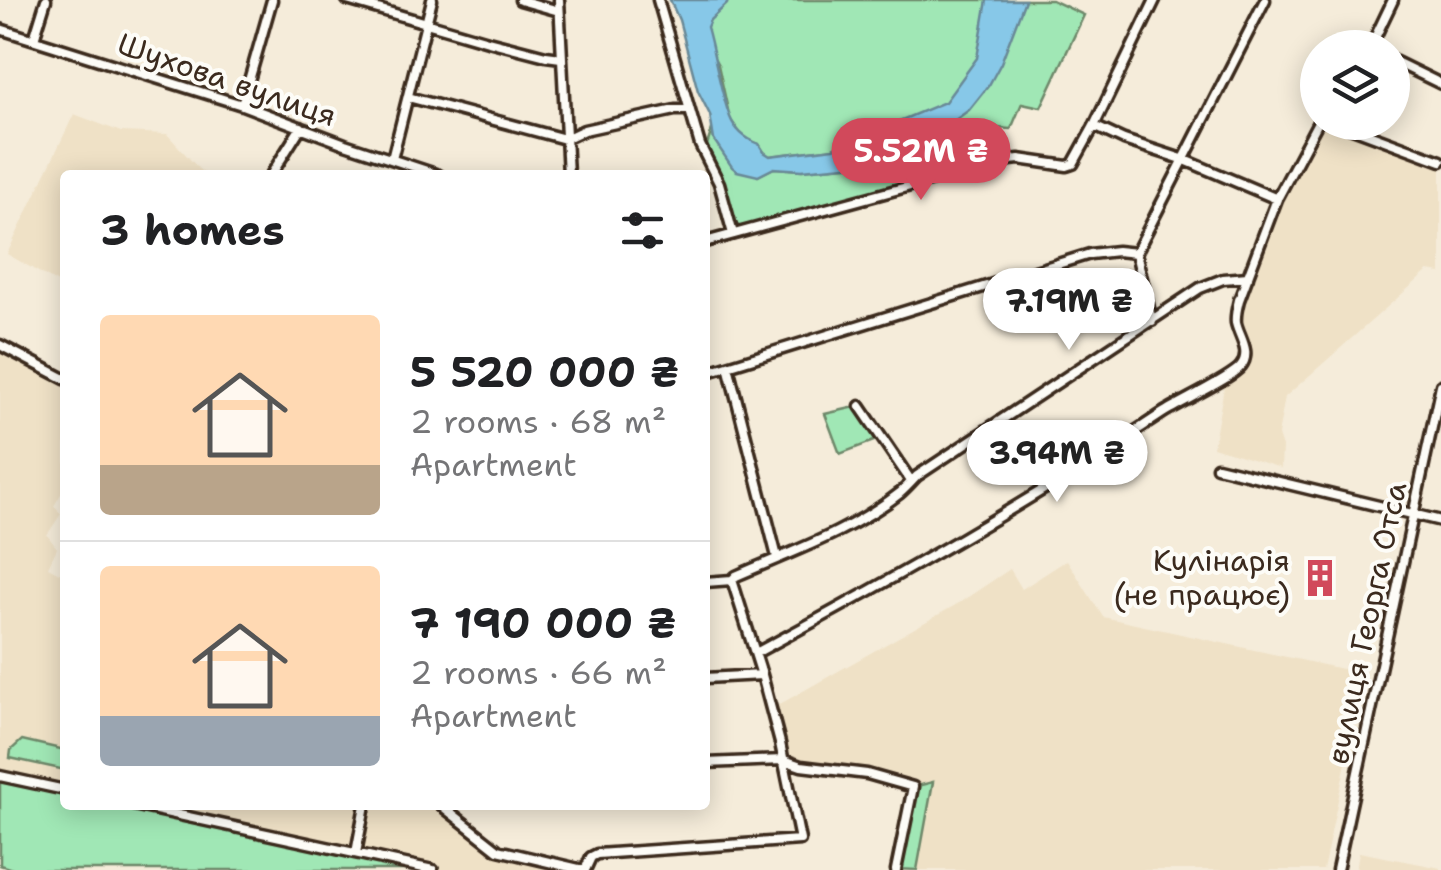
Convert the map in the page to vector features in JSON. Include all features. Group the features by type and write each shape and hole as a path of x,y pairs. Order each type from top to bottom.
{"street":[{"path":"34,39 46,0"},
{"path":"242,105 272,0"},
{"path":"347,0 561,58"},
{"path":"392,159 432,0"},
{"path":"520,0 559,11"},
{"path":"559,0 568,170"},
{"path":"658,0 700,145 718,183 733,234"},
{"path":"710,241 1002,160 1073,164 1155,0"},
{"path":"1152,321 1136,253 1265,0"},
{"path":"1379,30 1394,0"},
{"name":"Шухова вулиця","path":"0,29 242,105 424,170"},
{"path":"1410,69 1441,84"},
{"path":"408,97 566,139 584,130 689,110"},
{"path":"1094,126 1277,199"},
{"path":"274,170 301,127"},
{"path":"756,653 979,530 1189,396 1237,370 1246,351 1235,317 1238,300 1277,199 1308,140"},
{"path":"1384,140 1441,161"},
{"path":"710,371 1090,254 1136,253"},
{"path":"710,582 732,580 860,518 1210,284 1248,277"},
{"path":"0,345 60,376"},
{"path":"728,366 776,557"},
{"name":"вулиця Георга Отса","path":"1337,870 1441,385"},
{"path":"860,406 912,481"},
{"path":"1217,467 1441,521"},
{"path":"448,810 498,850 584,870 591,857 598,854 800,840 762,675 732,580"},
{"path":"710,678 762,675"},
{"path":"710,763 784,760 801,766 868,774 912,787 896,870"},
{"path":"0,776 60,789"},
{"path":"156,810 433,870"},
{"path":"356,853 364,810"}],"shaded area":[{"path":"74,114 121,132 167,134 200,170 60,170 60,284 7,254"},
{"path":"1312,140 1376,140 1441,162 1441,273 1428,271 1285,397 1278,435 1281,468 1213,447 1225,382 1251,361 1242,304 1282,201"},
{"path":"0,352 60,384 60,496 54,506 60,516 47,535 57,548 48,567 60,573 60,789 0,776"},
{"path":"1067,560 1103,617 1365,674 1323,870 917,870 933,783 913,787 784,760 773,708 959,603 1010,569 1022,589"},
{"path":"156,810 447,810 498,850 583,870 433,870"},
{"path":"1359,852 1441,868 1441,870 1356,870"}],"green space":[{"path":"701,0 1052,0 1084,15 1041,107 1022,103 1011,129 995,128 989,143 991,164 741,227 734,223 707,145 713,126 714,140 758,176 774,168 802,170 856,165 882,157 909,118 834,148 769,156 759,144 741,134 730,119"},
{"path":"860,406 882,438 840,454 825,414"},
{"path":"22,740 60,749 60,769 10,758 11,750"},
{"path":"0,776 60,789 60,810 156,810 433,870 15,870 0,865"},
{"path":"933,782 917,870 896,869 913,787"}],"water":[{"path":"670,0 728,0 707,27 723,96 735,126 770,156 834,148 945,102 977,58 987,0 1025,0 989,85 969,110 916,148 856,165 802,170 774,168 758,176 732,167 714,140 710,115 698,91"}],"place":[{"name":"Кулінарія (не працює)","path":"1320,578"}]}
